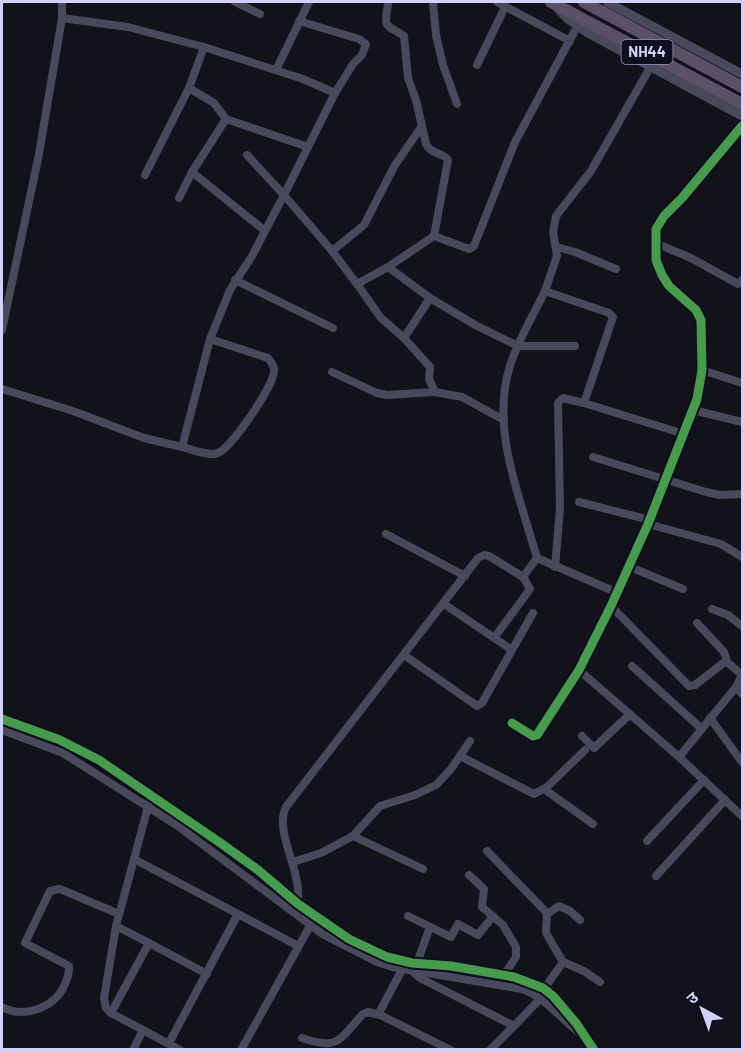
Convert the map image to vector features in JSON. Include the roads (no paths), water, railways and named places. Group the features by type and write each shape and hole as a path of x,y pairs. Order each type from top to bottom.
{"highway":[{"name":"NH44","path":"551,2 580,22 742,104"},
{"name":"NH44","path":"584,2 742,87"}],"street":[{"path":"2,330 39,154 62,18 62,2"},
{"path":"235,2 260,14"},
{"path":"276,70 309,2"},
{"path":"357,284 388,267 434,236 448,160 446,156 429,150 426,144 416,100 408,78 404,36 388,28 386,2"},
{"path":"433,2 436,35 443,65 457,104"},
{"path":"497,2 570,41"},
{"path":"607,2 618,4 742,74"},
{"path":"477,65 505,7"},
{"path":"62,18 128,27 204,47 303,79 335,93"},
{"path":"182,447 210,339 235,280 252,256 335,93 366,46 365,42 299,21"},
{"path":"434,236 469,249 474,246 515,142 580,22 651,66 742,116"},
{"path":"145,175 189,88 204,47"},
{"path":"618,593 537,558 505,442 502,419 509,373 518,346 545,291 556,261 557,247 553,232 556,216 591,171 651,66"},
{"path":"189,88 214,103 226,119 308,147"},
{"path":"179,198 192,172 226,119"},
{"path":"332,251 364,225 395,165 422,126"},
{"path":"512,723 533,736 537,735 579,670 630,567 684,434 693,410 702,370 702,328 700,316 669,286 662,275 656,260 655,243 658,224 742,126"},
{"path":"248,155 332,251 381,318 404,338 430,367 429,379 435,392"},
{"path":"192,172 264,230"},
{"path":"655,243 691,258 738,284 742,280"},
{"path":"557,247 616,269"},
{"path":"388,267 430,298 477,326 518,346 575,346"},
{"path":"235,280 333,328"},
{"path":"545,291 609,313 613,317 584,403"},
{"path":"404,338 430,298"},
{"path":"2,389 73,411 144,438 213,454 224,449 252,414 272,380 274,372 268,358 210,339"},
{"path":"702,370 742,382"},
{"path":"332,372 377,393 387,395 435,392 462,397 502,419"},
{"path":"555,567 560,508 558,403 563,398 584,403 684,434"},
{"path":"693,410 742,422"},
{"path":"593,457 691,489 720,495 742,494"},
{"path":"579,502 721,544 742,557"},
{"path":"386,534 465,576"},
{"path":"295,915 298,904 298,884 282,823 286,807 478,558 484,555 523,577 530,589 494,638"},
{"path":"523,577 537,558"},
{"path":"630,567 683,589"},
{"path":"444,604 512,650"},
{"path":"611,606 689,686 694,685 727,661"},
{"path":"712,609 728,615 742,626"},
{"path":"404,655 477,706 482,703 533,614"},
{"path":"679,757 736,687 742,675 727,661 724,651 697,623"},
{"path":"632,666 702,729"},
{"path":"579,670 679,757 742,816"},
{"path":"736,687 742,694"},
{"path":"582,736 594,748 630,714"},
{"path":"710,718 742,762"},
{"path":"2,719 78,749 99,760 240,858 298,904 349,939 407,967 420,978 514,1026"},
{"path":"2,730 63,753 148,806 324,935 377,962 522,989 541,998 571,1027 585,1037"},
{"path":"292,862 321,853 353,836 380,806 415,795 436,785 452,769 470,741"},
{"path":"460,756 530,793 537,793 585,750"},
{"path":"647,841 704,780"},
{"path":"544,789 593,824"},
{"path":"151,796 134,859 113,912 116,926 104,998 106,1008 111,1013 180,1050"},
{"path":"656,876 725,800"},
{"path":"353,836 423,868"},
{"path":"488,850 547,914 546,933 563,962 584,971 600,982"},
{"path":"234,868 240,858"},
{"path":"134,859 298,946"},
{"path":"469,875 484,889 482,907 505,928 517,950 516,957 504,975"},
{"path":"2,1007 22,1013 52,1003 61,993 70,971 69,966 25,944 50,891 60,889 113,912"},
{"path":"547,914 560,906 580,920"},
{"path":"169,1043 238,914"},
{"path":"408,916 451,937 459,924 477,935 493,916"},
{"path":"116,926 207,974"},
{"path":"241,1050 310,926"},
{"path":"417,963 430,927"},
{"path":"111,1013 149,943"},
{"path":"544,989 563,962"},
{"path":"380,1015 380,1011 407,967 417,963 451,966 504,975 532,982 544,989 576,1023 594,1050"},
{"path":"490,1050 541,998"},
{"path":"302,1038 322,1045 332,1045 339,1041 363,1014 368,1012 380,1015 451,1050"},
{"path":"133,1050 142,1030"}]}
